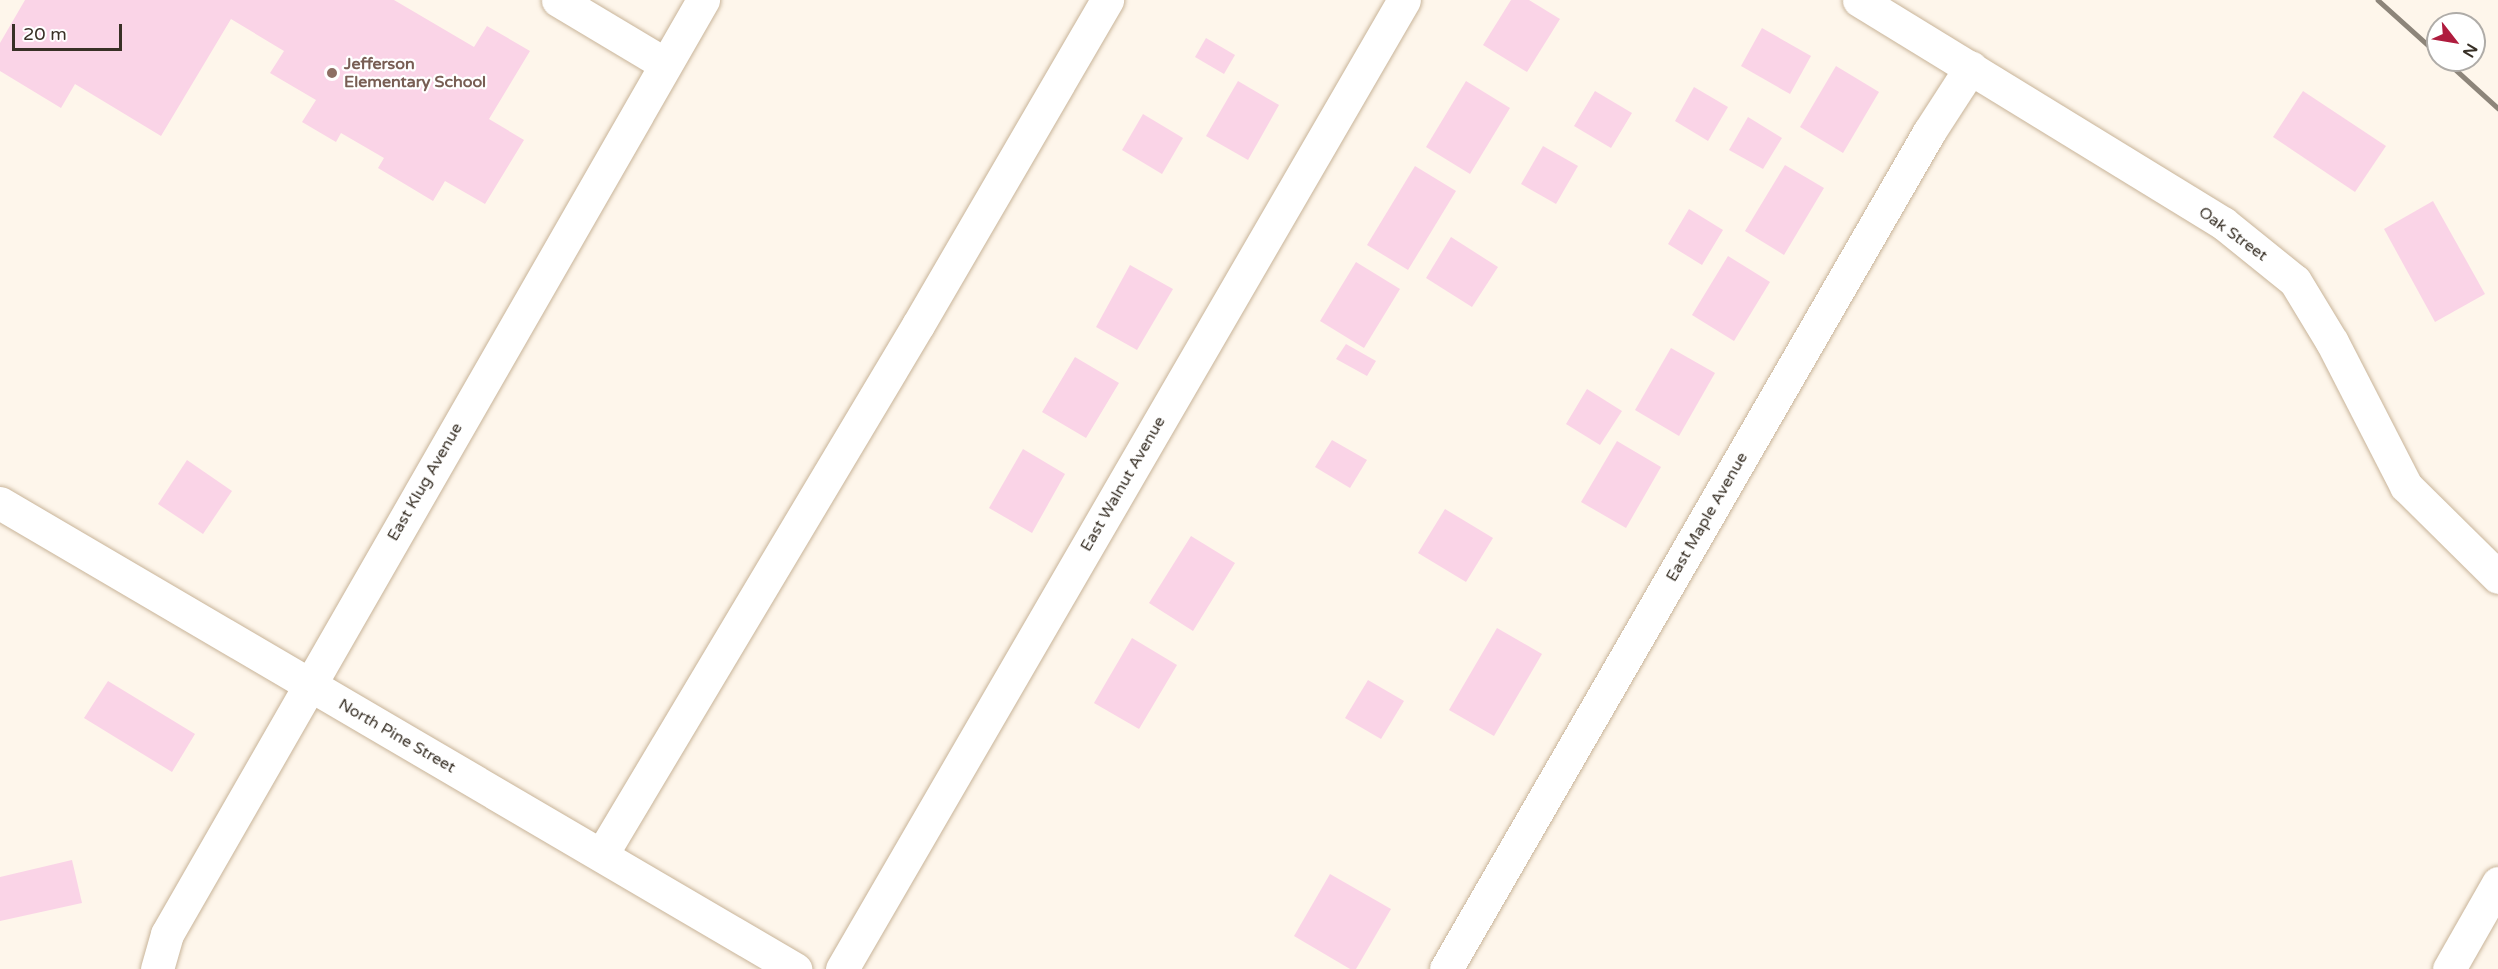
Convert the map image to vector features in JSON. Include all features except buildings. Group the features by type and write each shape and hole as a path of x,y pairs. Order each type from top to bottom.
{"street":[{"path":"558,0 665,64"},
{"name":"East Klug Avenue","path":"157,969 167,934 703,0"},
{"path":"602,854 918,325 1107,0"},
{"name":"East Walnut Avenue","path":"842,969 1404,0"},
{"name":"Oak Street","path":"1859,0 2223,224 2295,281 2332,342 2406,486 2498,577"},
{"name":"East Maple Avenue","path":"1446,969 1929,132 1971,67"},
{"name":"North Pine Street","path":"0,503 795,969"},
{"path":"2449,969 2498,884"}],"railway":[{"path":"2378,0 2426,43"},
{"path":"2458,72 2498,108"}],"place":[{"name":"Jefferson Elementary School","path":"332,73"}]}
